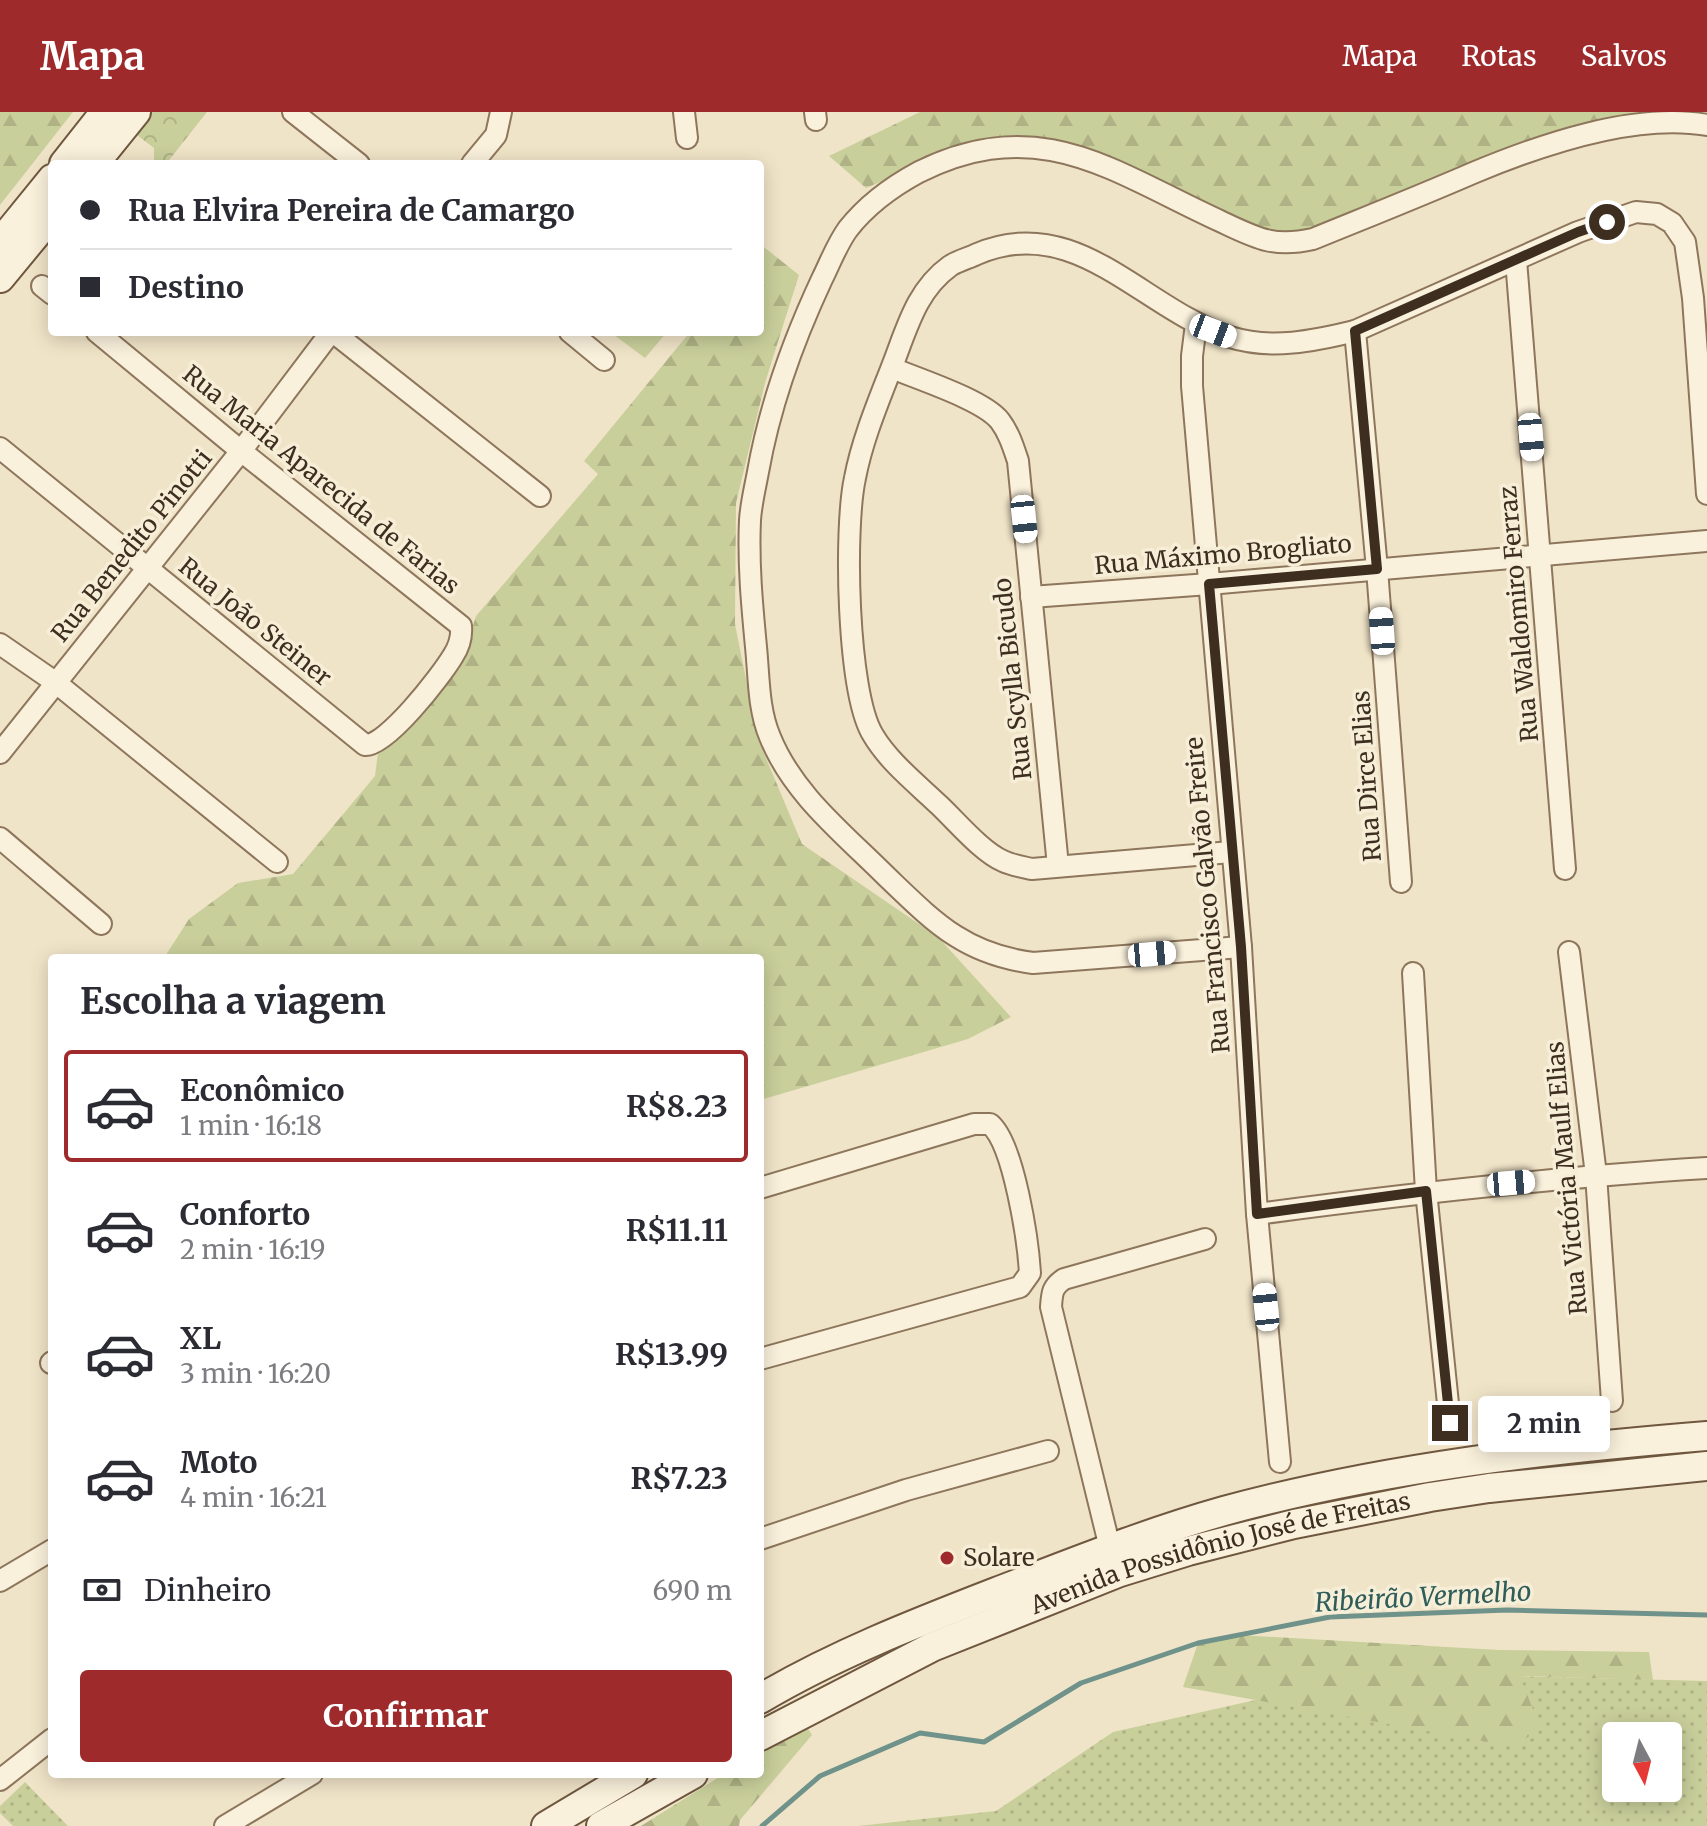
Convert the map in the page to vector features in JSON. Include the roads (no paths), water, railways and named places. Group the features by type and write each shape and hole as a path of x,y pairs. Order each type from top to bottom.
{"street":[{"path":"67,160 105,112"},
{"path":"97,160 136,112"},
{"path":"293,112 354,160"},
{"path":"475,160 496,135 501,112"},
{"path":"684,112 687,138"},
{"path":"1241,947 1033,963 1003,959 973,948 944,929 914,902 800,791 783,765 768,733 761,701 750,593 750,517 765,435 782,376 802,322 843,237 878,199 920,171 970,150 1028,142 1063,148 1108,164 1170,198 1263,241 1290,244 1313,239 1581,128 1632,115 1661,113 1698,120 1707,125"},
{"path":"0,243 48,184"},
{"path":"1231,852 1032,869 1002,861 895,761 873,735 861,707 850,595 851,501 863,448 916,302 950,266 998,245 1052,244 1098,262 1196,324 1231,338 1268,344 1355,331 1578,232 1636,212 1657,214 1672,223 1685,242 1693,298 1707,494"},
{"path":"0,278 48,220"},
{"name":"Rua Waldomiro Ferraz","path":"1516,260 1565,869"},
{"name":"Rua Francisco Galvão Freire","path":"1196,324 1192,386 1241,947 1257,1214 1280,1462"},
{"name":"Rua Dirce Elias","path":"1355,331 1401,882"},
{"name":"Rua Maria Aparecida de Farias","path":"102,336 461,626 462,636 454,655 421,697 387,736 372,746 365,745"},
{"name":"Rua Benedito Pinotti","path":"0,753 329,336"},
{"path":"337,336 540,496"},
{"path":"575,336 604,360"},
{"name":"Rua Scylla Bicudo","path":"892,368 984,407 998,418 1010,437 1018,461 1058,866"},
{"name":"Rua João Steiner","path":"0,448 365,745"},
{"name":"Rua Máximo Brogliato","path":"1031,597 1707,541"},
{"path":"0,644 55,682 277,862"},
{"path":"0,838 101,924"},
{"name":"Rua Victória Maulf Elias","path":"1569,952 1596,1175 1612,1401"},
{"path":"1413,973 1426,1191 1450,1423"},
{"path":"764,1187 974,1124 990,1124 1002,1140 1016,1184 1030,1273 1020,1287 764,1358"},
{"path":"1257,1214 1426,1191 1707,1168"},
{"path":"1115,1560 1051,1307 1052,1291 1064,1279 1205,1239"},
{"name":"Avenida Possidônio José de Freitas","path":"764,1734 932,1647 1227,1511 1426,1467 1605,1444 1707,1436"},
{"path":"764,1538 906,1490 1048,1451"},
{"name":"Avenida Possidônio José de Freitas","path":"764,1697 912,1625 1115,1560 1430,1497 1707,1466"},
{"path":"1227,1511 1236,1538"},
{"path":"0,1581 48,1552"},
{"path":"0,1780 48,1742"},
{"path":"225,1826 305,1778"},
{"path":"546,1826 626,1778"},
{"path":"601,1826 686,1778"}],"waterway":[{"name":"Ribeirão Vermelho","path":"762,1826 820,1776 920,1733 984,1742 1081,1683 1198,1643 1330,1617 1507,1610 1707,1615"}],"place":[{"name":"Solare","path":"947,1558"}]}
